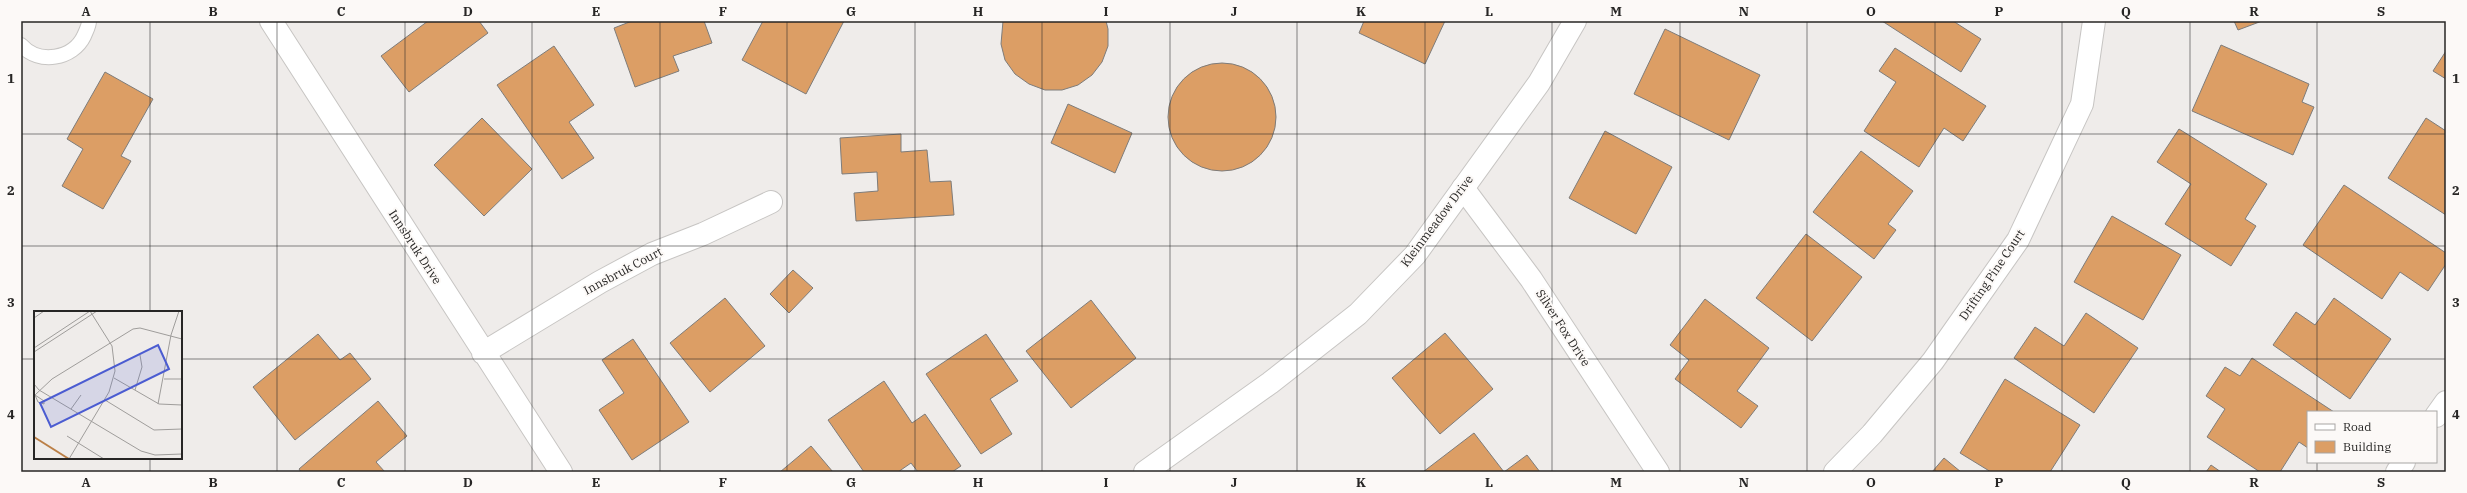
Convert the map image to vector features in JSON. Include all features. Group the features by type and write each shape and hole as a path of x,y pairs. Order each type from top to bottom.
{"street":[{"name":"Innsbruk Drive","path":"271,21 483,353 561,472"},
{"name":"Kleinmeadow Drive","path":"1145,472 1270,383 1358,314 1415,255 1539,83 1575,21"},
{"name":"Drifting Pine Court","path":"1835,472 1872,434 1933,361 2018,240 2082,104 2094,21"},
{"name":"Silver Fox Drive","path":"1463,188 1531,279 1658,472"},
{"name":"Innsbruk Court","path":"483,353 600,282 652,254 703,234 771,202"},
{"path":"2437,415 2446,402"},
{"path":"2397,472 2403,463"}],"lane":[{"path":"21,45 26,51 47,57 65,56 80,43 89,21"}],"building":[{"path":"428,21 479,21 488,33 409,92 381,56"},
{"path":"632,21 704,21 712,43 673,56 679,71 635,87 614,28"},
{"path":"763,21 844,21 806,94 742,60"},
{"path":"1003,21 1106,21 1108,29 1108,46 1102,62 1092,75 1078,85 1062,90 1045,90 1029,84 1015,74 1005,60 1001,44"},
{"path":"1364,21 1445,21 1425,64 1359,33"},
{"path":"1882,21 1953,21 1981,39 1961,72"},
{"path":"2234,21 2262,21 2238,30"},
{"path":"1665,29 1760,75 1729,140 1634,94"},
{"path":"2221,45 2309,84 2302,102 2314,107 2293,155 2192,111"},
{"path":"554,46 594,105 569,122 594,158 562,179 497,85"},
{"path":"1895,48 1986,106 1963,141 1944,128 1919,167 1864,131 1896,82 1879,71"},
{"path":"2446,51 2446,79 2433,71"},
{"path":"1222,63 1243,67 1260,79 1272,96 1276,117 1272,138 1260,155 1243,167 1222,171 1201,167 1184,155 1172,138 1168,117 1172,96 1184,79 1201,67"},
{"path":"105,72 153,99 121,156 131,161 103,209 62,186 83,149 67,139"},
{"path":"1068,104 1132,133 1115,173 1051,143"},
{"path":"482,118 532,169 484,216 434,165"},
{"path":"2426,118 2446,131 2446,215 2388,178"},
{"path":"2179,129 2267,184 2245,219 2256,226 2231,266 2165,224 2191,184 2157,162"},
{"path":"1605,131 1672,167 1636,234 1569,198"},
{"path":"901,134 901,152 927,150 930,182 951,181 954,215 856,221 854,193 878,191 877,172 842,174 840,138"},
{"path":"1861,151 1913,191 1888,224 1896,230 1874,259 1813,212"},
{"path":"2344,185 2446,253 2446,264 2428,291 2400,272 2382,299 2303,245"},
{"path":"2112,216 2181,255 2143,320 2074,282"},
{"path":"1806,234 1862,277 1812,341 1756,298"},
{"path":"793,270 813,288 789,313 770,294"},
{"path":"725,298 765,346 710,392 670,343"},
{"path":"2334,298 2391,339 2350,399 2273,345 2296,312 2315,325"},
{"path":"1705,299 1769,348 1737,391 1758,406 1741,428 1675,379 1689,360 1670,345"},
{"path":"1091,300 1136,358 1071,408 1026,351"},
{"path":"2086,313 2138,348 2094,413 2014,358 2035,327 2064,346"},
{"path":"1445,333 1493,389 1440,434 1392,378"},
{"path":"318,334 340,360 350,353 371,379 295,440 253,387"},
{"path":"986,334 1018,381 990,399 1012,434 981,454 926,374"},
{"path":"633,339 689,422 632,460 599,410 624,393 602,360"},
{"path":"2252,358 2332,411 2307,411 2307,447 2299,442 2280,472 2260,472 2207,437 2225,409 2206,396 2225,367 2240,376"},
{"path":"2005,379 2080,425 2050,472 1991,472 1960,453"},
{"path":"884,381 912,423 925,414 961,466 952,472 918,472 911,463 898,472 864,472 828,420"},
{"path":"378,401 407,436 376,462 385,472 301,472 299,469"},
{"path":"1474,433 1504,472 1423,472"},
{"path":"811,446 833,472 780,472"},
{"path":"1527,455 1540,472 1504,472"},
{"path":"1944,458 1961,472 1932,472"},
{"path":"2211,465 2221,472 2206,472"}]}
